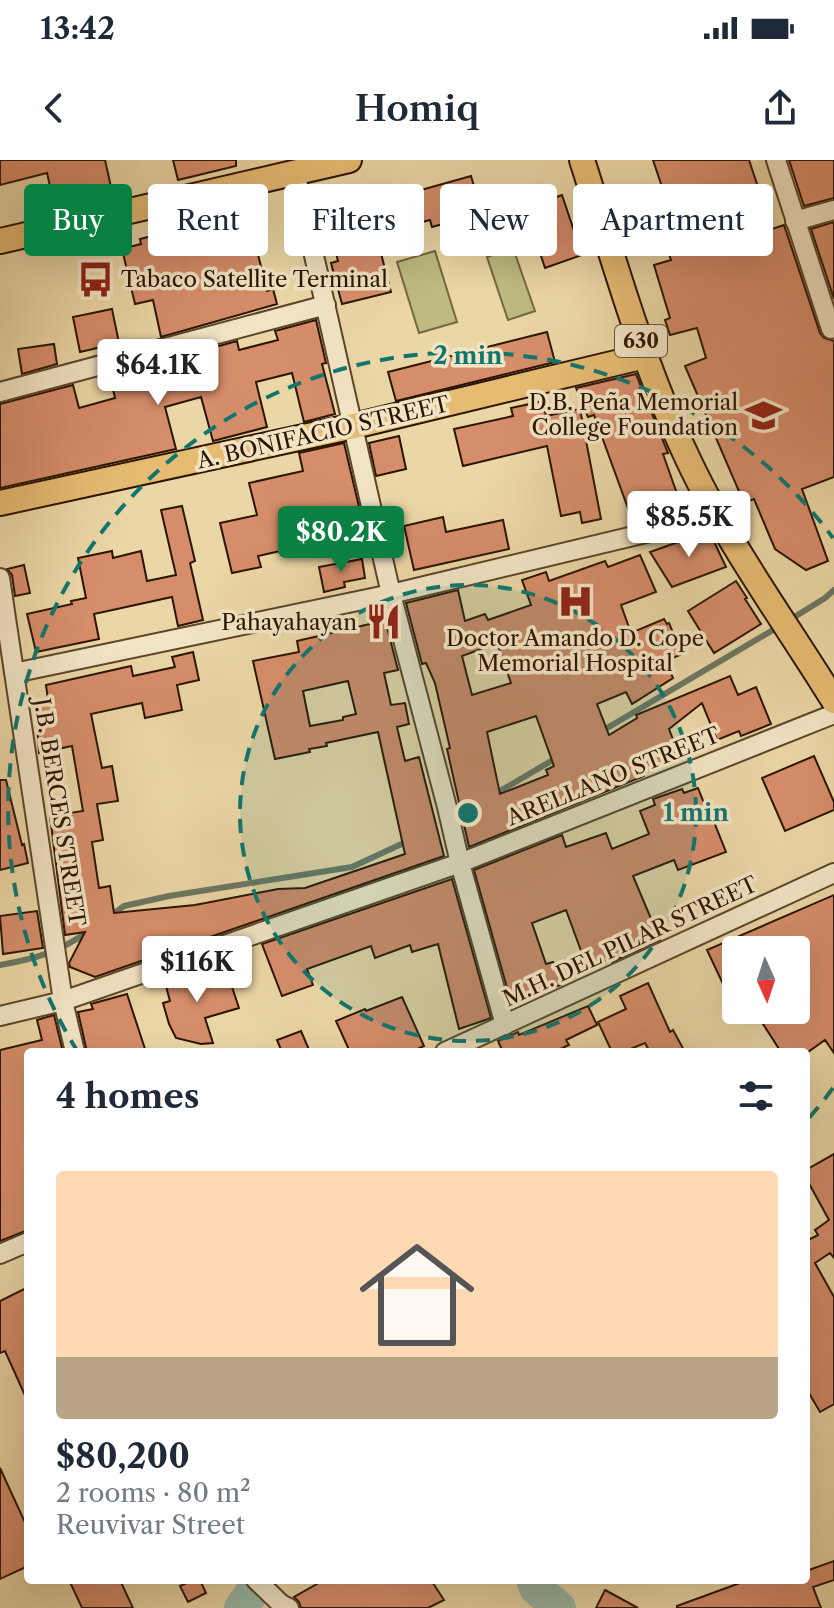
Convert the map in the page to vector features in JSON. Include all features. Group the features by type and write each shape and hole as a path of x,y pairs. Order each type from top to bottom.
{"main road":[{"path":"0,241 349,160"},
{"name":"630","path":"582,160 645,356 687,457 717,516 834,701"},
{"name":"A. BONIFACIO STREET","path":"0,503 354,426 645,356"}],"street":[{"path":"776,160 831,329 834,328"},
{"path":"295,172 391,594 505,1025"},
{"path":"795,221 834,210"},
{"path":"0,392 326,305"},
{"path":"14,673 391,594 717,516"},
{"name":"J.B. BERCES STREET","path":"0,578 63,1001 74,1048"},
{"name":"ARELLANO STREET","path":"0,1016 63,1001 460,863 834,714"},
{"name":"M.H. DEL PILAR STREET","path":"454,1048 834,873"},
{"path":"0,1254 24,1244"},
{"path":"260,1584 285,1606"}],"shaded area":[{"path":"435,251 457,322 419,333 397,262"},
{"path":"516,256 535,311 508,320 487,257"}],"building":[{"path":"0,160 105,160 110,184 50,184 47,173 0,185"},
{"path":"173,160 236,160 236,166 178,180"},
{"name":"D.B. Peña Memorial College Foundation","path":"653,160 749,160 757,184 661,184"},
{"path":"789,160 834,160 834,198 804,206"},
{"path":"471,176 473,184 442,184"},
{"path":"440,185 440,225 432,227 430,220 424,222 424,189"},
{"path":"562,195 573,228 573,256 579,256 545,268 541,256 557,256 557,197"},
{"path":"834,222 834,299 811,229"},
{"name":"D.B. Peña Memorial College Foundation","path":"784,225 820,333 834,341 834,477 802,489 828,561 806,570 775,549 754,499 744,503 685,366 706,358 697,328 670,335 665,320 670,318 654,265 671,260 670,256 773,256 773,229"},
{"path":"148,237 148,256 258,256 267,291 273,289 277,304 161,337 153,300 135,304 124,256 132,256 132,246 141,244 140,239"},
{"path":"337,256 382,256 391,292 342,304 331,263 338,261"},
{"path":"112,309 119,343 80,352 73,317"},
{"path":"316,320 326,363 322,364 335,414 304,422 292,373 256,382 267,427 213,441 201,397 165,407 176,449 0,488 0,404 73,385 79,408 115,398 110,376 237,341 239,350 278,340 275,331"},
{"path":"547,332 555,362 396,401 388,372"},
{"path":"54,344 57,364 22,374 18,349"},
{"path":"636,374 668,453 663,454 681,505 633,522 594,415 588,417 576,388"},
{"path":"543,401 546,416 580,409 601,519 582,523 580,512 561,516 547,446 463,466 454,429 513,416 511,408"},
{"path":"399,436 406,469 376,476 369,443"},
{"path":"344,443 364,528 258,556 261,567 232,573 220,523 257,515 249,483 303,471 299,453"},
{"path":"182,506 195,561 190,563 203,620 178,626 172,597 94,614 99,639 36,652 27,614 86,598 78,558 112,551 113,558 141,551 147,581 176,575 161,510"},
{"path":"443,517 446,532 503,520 509,549 414,570 404,526"},
{"path":"709,531 726,567 672,587 650,552"},
{"path":"640,555 656,592 621,605 631,633 664,619 669,623 682,654 666,661 673,678 632,704 626,692 597,704 609,735 637,718 636,715 730,676 738,695 756,687 771,724 741,736 739,731 717,740 702,703 669,729 676,747 671,759 643,771 644,776 469,847 435,683 426,663 422,664 406,603 458,590 465,621 485,614 488,620 531,605 522,580 546,572 549,581 605,561 608,567","holes":["497,643 511,683 472,695 462,656","536,716 554,766 546,770 548,775 500,794 487,732"]},
{"path":"362,559 365,578 344,582 345,587 324,592 319,567"},
{"path":"24,565 30,593 15,596 12,575 7,569"},
{"path":"736,581 761,624 714,653 688,611"},
{"path":"382,608 398,670 384,673 391,705 405,703 409,724 397,727 405,761 419,757 444,856 95,977 70,967 69,963 85,932 65,935 50,816 83,811 72,746 39,753 36,703 48,700 46,685 131,666 133,676 175,667 172,657 193,652 199,680 177,685 182,710 145,718 142,703 91,714 102,768 112,766 118,801 97,804 103,840 92,842 99,888 110,886 114,913 195,905 278,889 305,888 405,854 378,732 326,743 327,746 309,749 310,752 275,759 253,661 299,652 297,641 374,623 371,610","holes":["348,681 356,714 343,717 343,720 310,726 303,691"]},
{"path":"814,756 834,802 834,810 785,831 762,778"},
{"path":"0,780 6,780 28,863 0,870"},
{"path":"698,788 726,852 678,870 674,860 633,876 660,940 612,962 611,958 587,967 566,910 532,923 546,964 553,962 561,985 511,1002 474,870 562,835 566,847 606,833 612,849 649,834 640,811 655,805 653,799 682,789 684,793"},
{"path":"452,879 491,1018 459,1029 438,944 412,952 410,945 375,958 371,946 307,969 313,985 282,996 262,944"},
{"path":"834,895 834,1053 825,1040 810,1051 810,1048 778,1048 763,1024 810,1024 810,936 739,936"},
{"path":"37,911 43,948 3,954 0,916"},
{"path":"722,944 722,982 707,950"},
{"path":"190,969 194,982 227,972 239,1008 205,1018 213,1043 201,1044 176,1038 169,1024 163,1003 170,1001 164,979"},
{"path":"648,983 670,1032 673,1030 683,1048 648,1048 645,1043 633,1048 610,1048 598,1022 626,1009 620,996"},
{"path":"127,994 145,1048 86,1048 78,1012 93,1009 91,1004"},
{"path":"402,997 424,1046 348,1048 336,1021"},
{"path":"588,1006 597,1025 566,1040 569,1045 563,1048 501,1048 498,1041 518,1032 519,1035"},
{"path":"54,1015 62,1048 24,1048 24,1232 0,1241 0,1050 42,1040 37,1020"},
{"path":"301,1031 308,1048 280,1048 277,1040"},
{"path":"834,1154 834,1258 830,1253 815,1263 834,1297 834,1404 820,1412 810,1395 810,1239 818,1235 815,1230 829,1220 810,1185 810,1168"},
{"path":"24,1289 24,1393 5,1351 0,1353 0,1301"},
{"path":"0,1468 24,1520 24,1568 0,1579"},
{"path":"834,1561 834,1580 813,1587 821,1608 677,1608 737,1584 810,1584 810,1570"},
{"path":"71,1584 122,1584 133,1608 82,1608"},
{"path":"202,1584 206,1593 188,1602 180,1586"},
{"path":"317,1584 434,1584 444,1600 428,1608 301,1608 294,1597"},
{"path":"605,1590 638,1608 596,1608"}],"waterway":[{"path":"788,621 834,590"},
{"path":"602,731 778,627"},
{"path":"495,794 558,757"},
{"path":"108,918 124,906 169,896 352,867 408,841"},
{"path":"0,965 46,954 89,931"},
{"path":"241,1608 258,1584"},
{"path":"534,1584 559,1608"}],"place":[{"name":"Tabaco Satellite Terminal","path":"95,279"},
{"name":"D.B. Peña Memorial College Foundation","path":"764,415"},
{"name":"Doctor Amando D. Cope Memorial Hospital","path":"575,602"},
{"name":"Pahayahayan","path":"383,622"}]}
